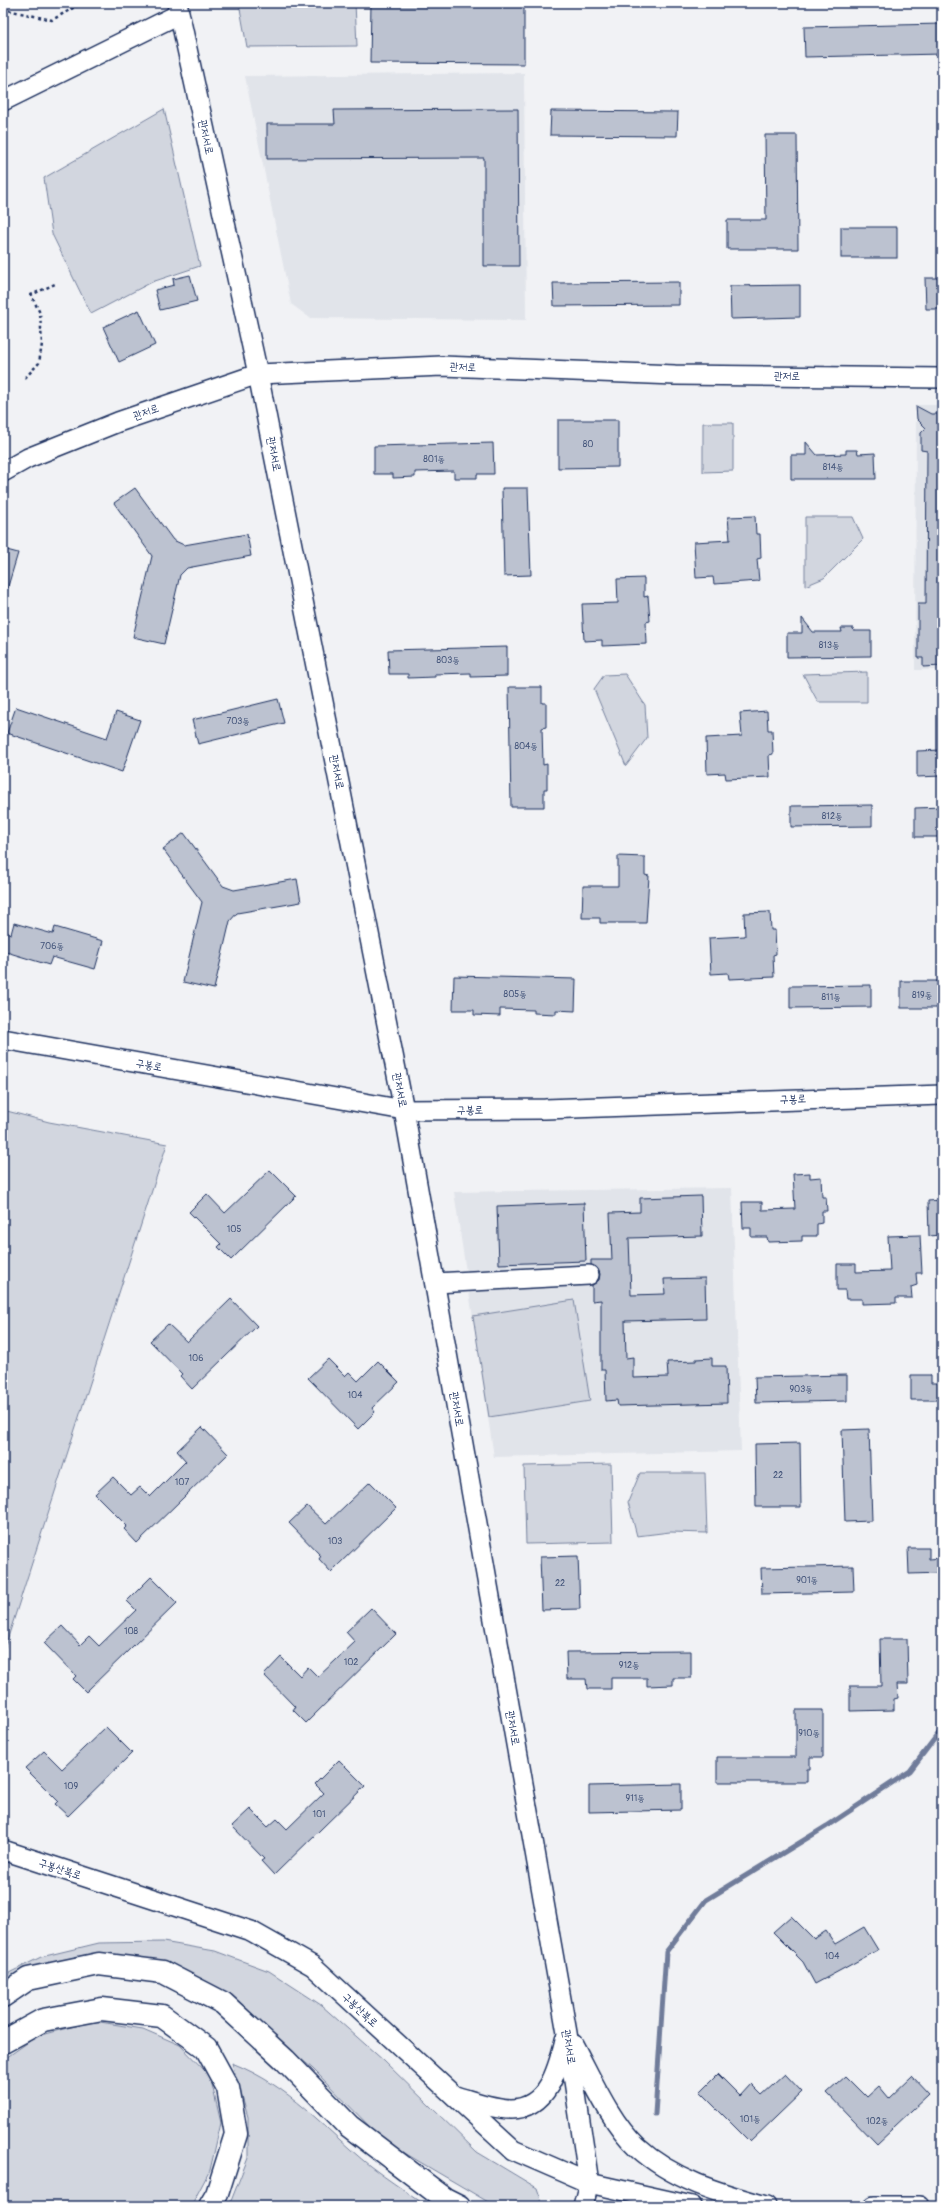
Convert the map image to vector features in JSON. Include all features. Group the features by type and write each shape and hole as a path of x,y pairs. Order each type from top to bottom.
{"highway":[{"path":"3,1996 28,1979 99,1964 163,1972 223,2003 285,2060 349,2126 445,2199 459,2206"},
{"path":"3,2042 44,2020 102,2009 162,2016 206,2048 228,2088 236,2134 217,2194 210,2206"}],"street":[{"path":"3,101 178,8"},
{"name":"관저서로","path":"178,8 258,374 404,1110 567,2033 588,2183"},
{"name":"관저로","path":"3,472 28,458 118,422 258,374 442,366 675,375 942,378"},
{"name":"구봉로","path":"3,1039 404,1110 545,1109 942,1095"},
{"path":"435,1283 589,1275"},
{"name":"구봉산북로","path":"3,1850 250,1931 313,1966 451,2095 513,2150 588,2183 692,2206"},
{"path":"451,2095 512,2109 534,2102 551,2085 558,2068 567,2033"},
{"path":"567,2033 613,2117 636,2146 663,2168 709,2189 766,2206"},
{"path":"583,2206 588,2183"},
{"path":"874,2206 920,2206"}],"path":[{"path":"3,9 52,20 82,3"},
{"path":"25,378 39,363 42,344 40,313 31,295 54,284"}],"shaded area":[{"path":"239,3 355,3 357,46 247,47"},
{"path":"524,73 526,320 310,318 291,304 245,76"},
{"path":"164,109 200,266 152,282 91,314 52,234 44,178"},
{"path":"916,405 942,405 942,670 915,670"},
{"path":"703,423 733,423 733,471 703,472"},
{"path":"805,517 853,517 863,539 824,578 805,586"},
{"path":"867,672 867,702 818,702 803,674"},
{"path":"625,674 645,705 647,738 626,766 594,689 604,675"},
{"path":"3,1110 49,1122 167,1144 3,1653"},
{"path":"732,1188 741,1451 494,1457 454,1192"},
{"path":"574,1300 590,1401 489,1417 473,1316"},
{"path":"611,1464 613,1542 526,1544 524,1466"},
{"path":"640,1473 705,1473 707,1533 670,1532 637,1536 628,1502"},
{"path":"163,1942 215,1951 269,1971 321,2005 384,2061 477,2152 537,2188 543,2206 495,2206 380,2137 313,2069 229,1998 172,1967 3,1986 3,1977 5,1975 41,1957 99,1943"},
{"path":"94,2021 143,2029 180,2045 210,2076 221,2123 210,2170 191,2206 3,2206 3,2060 37,2036"},
{"path":"232,2063 272,2084 289,2096 306,2109 370,2166 427,2206 229,2206 248,2158 248,2117"}],"building":[{"path":"371,3 524,5 524,64 370,63"},
{"path":"942,24 942,54 805,57 804,27"},
{"path":"518,109 519,266 484,266 484,158 267,159 267,124 335,124 334,110"},
{"path":"551,111 678,112 677,136 550,135"},
{"path":"765,135 797,135 798,249 727,249 727,220 766,220"},
{"path":"841,227 897,227 897,258 841,258"},
{"path":"190,275 197,301 160,310 155,290 174,285 173,279"},
{"path":"925,278 942,278 942,309 926,309"},
{"path":"679,282 679,305 554,306 553,283"},
{"path":"800,285 800,317 731,319 730,286"},
{"path":"139,310 155,345 119,362 103,327"},
{"path":"916,406 931,414 942,414 942,666 923,667 923,658 918,658 918,604 926,604 927,451 921,450 921,433 926,428 917,419"},
{"path":"558,420 618,420 618,467 558,468"},
{"path":"806,442 817,455 846,454 846,450 857,450 858,454 875,453 876,479 791,479 791,455 806,455"},
{"path":"493,443 494,474 477,474 477,478 454,478 454,471 415,472 415,477 393,478 393,474 374,474 374,446"},
{"path":"135,488 173,540 184,545 247,534 251,556 187,568 180,575 164,644 133,637 152,556 114,503"},
{"path":"502,488 528,488 531,575 504,576"},
{"path":"755,516 756,534 760,534 761,558 757,559 759,581 714,584 713,577 696,578 694,542 730,540 728,517"},
{"path":"3,549 18,553 6,593 3,592"},
{"path":"644,578 644,597 648,596 650,621 646,622 647,644 602,646 602,640 584,641 582,604 618,603 617,579"},
{"path":"802,618 813,632 842,632 841,628 853,628 854,631 871,631 871,656 787,657 787,633 802,633"},
{"path":"507,647 507,676 471,677 471,673 435,674 435,677 408,678 408,674 389,674 388,650"},
{"path":"509,687 542,687 542,703 546,703 546,727 542,728 543,765 547,764 547,789 544,789 544,807 511,807"},
{"path":"278,699 284,723 198,744 192,720"},
{"path":"16,707 107,738 116,712 140,720 122,772 7,733"},
{"path":"767,711 768,730 772,730 773,754 769,755 770,777 726,779 725,773 707,774 706,738 742,736 740,713"},
{"path":"942,750 942,776 917,777 917,751"},
{"path":"872,805 872,826 791,827 791,806"},
{"path":"942,807 942,837 915,837 915,808"},
{"path":"184,833 223,886 234,890 297,879 301,902 237,913 230,921 214,989 183,982 202,902 163,849"},
{"path":"618,856 645,857 645,875 649,876 646,923 600,923 600,918 582,918 583,886 618,886"},
{"path":"770,912 771,930 775,930 776,954 773,955 774,977 729,979 728,973 711,974 709,938 745,936 744,913"},
{"path":"14,923 53,934 55,927 103,941 95,969 52,957 49,965 3,951 3,931 11,934"},
{"path":"454,976 576,979 575,1011 556,1010 556,1014 534,1013 534,1010 500,1009 500,1016 474,1015 474,1010 453,1010"},
{"path":"901,981 942,981 942,1008 901,1008"},
{"path":"871,985 871,1007 790,1008 790,986"},
{"path":"270,1170 296,1196 231,1260 218,1247 221,1244 189,1212 207,1194 225,1213"},
{"path":"810,1173 810,1178 821,1177 822,1197 826,1197 827,1211 822,1211 822,1223 817,1224 817,1236 802,1236 802,1241 768,1242 767,1237 751,1237 751,1228 743,1228 742,1202 762,1202 762,1210 795,1209 793,1174"},
{"path":"701,1196 702,1236 629,1238 631,1295 665,1294 664,1279 705,1278 706,1319 625,1321 626,1358 633,1357 633,1378 668,1377 667,1362 696,1361 696,1359 712,1358 712,1366 726,1366 727,1403 618,1406 617,1400 606,1401 605,1370 601,1370 601,1300 592,1301 592,1285 599,1280 600,1274 598,1269 591,1265 591,1260 612,1260 610,1213 640,1212 640,1198"},
{"path":"942,1200 942,1235 929,1236 928,1201"},
{"path":"584,1203 586,1261 499,1264 497,1206"},
{"path":"920,1235 922,1273 916,1273 917,1285 911,1287 912,1298 896,1298 896,1303 862,1304 862,1299 846,1299 845,1290 837,1290 837,1264 856,1264 856,1272 890,1271 888,1236"},
{"path":"231,1299 257,1326 192,1389 180,1376 182,1374 150,1341 168,1324 187,1342"},
{"path":"328,1359 345,1376 349,1372 358,1381 378,1361 399,1382 372,1408 375,1412 358,1429 308,1378"},
{"path":"847,1375 847,1401 756,1403 755,1377"},
{"path":"911,1375 931,1375 931,1383 942,1383 942,1400 911,1400"},
{"path":"202,1427 228,1454 137,1543 124,1529 127,1526 95,1494 113,1477 131,1495 140,1487 150,1497 186,1461 177,1451"},
{"path":"869,1429 872,1521 845,1522 842,1430"},
{"path":"800,1443 801,1507 756,1507 755,1444"},
{"path":"370,1482 396,1508 331,1572 319,1559 321,1556 289,1523 307,1506 326,1524"},
{"path":"908,1548 929,1548 929,1559 942,1558 942,1573 909,1574"},
{"path":"578,1556 580,1609 542,1610 540,1557"},
{"path":"853,1566 854,1592 762,1594 761,1568"},
{"path":"151,1577 177,1603 86,1692 73,1679 76,1676 44,1643 62,1626 80,1645 89,1636 99,1646 136,1610 127,1601"},
{"path":"371,1608 396,1634 306,1723 293,1710 295,1707 264,1675 281,1657 300,1676 308,1667 318,1677 355,1642 346,1632"},
{"path":"880,1639 907,1639 908,1684 897,1684 898,1698 894,1699 894,1710 850,1711 850,1686 881,1686"},
{"path":"691,1651 691,1678 673,1678 673,1685 647,1686 647,1678 611,1678 611,1689 587,1689 586,1679 567,1679 566,1652"},
{"path":"796,1710 823,1710 823,1757 810,1757 810,1769 807,1769 807,1782 717,1782 717,1757 796,1757"},
{"path":"106,1727 132,1753 68,1816 55,1804 58,1801 25,1768 44,1751 62,1769"},
{"path":"339,1760 365,1786 274,1875 261,1861 264,1859 232,1826 250,1809 268,1827 277,1819 287,1829 324,1793 315,1784"},
{"path":"681,1784 681,1810 589,1812 589,1786"},
{"path":"791,1916 814,1939 826,1931 835,1944 864,1927 878,1950 815,1984 803,1962 773,1932"},
{"path":"718,2074 740,2096 751,2084 762,2095 785,2074 802,2092 750,2142 700,2092"},
{"path":"846,2076 867,2097 879,2086 889,2098 912,2076 929,2094 876,2144 827,2093"}],"waterway":[{"path":"655,2114 666,1952 706,1900 827,1826 910,1771 942,1729"}]}
